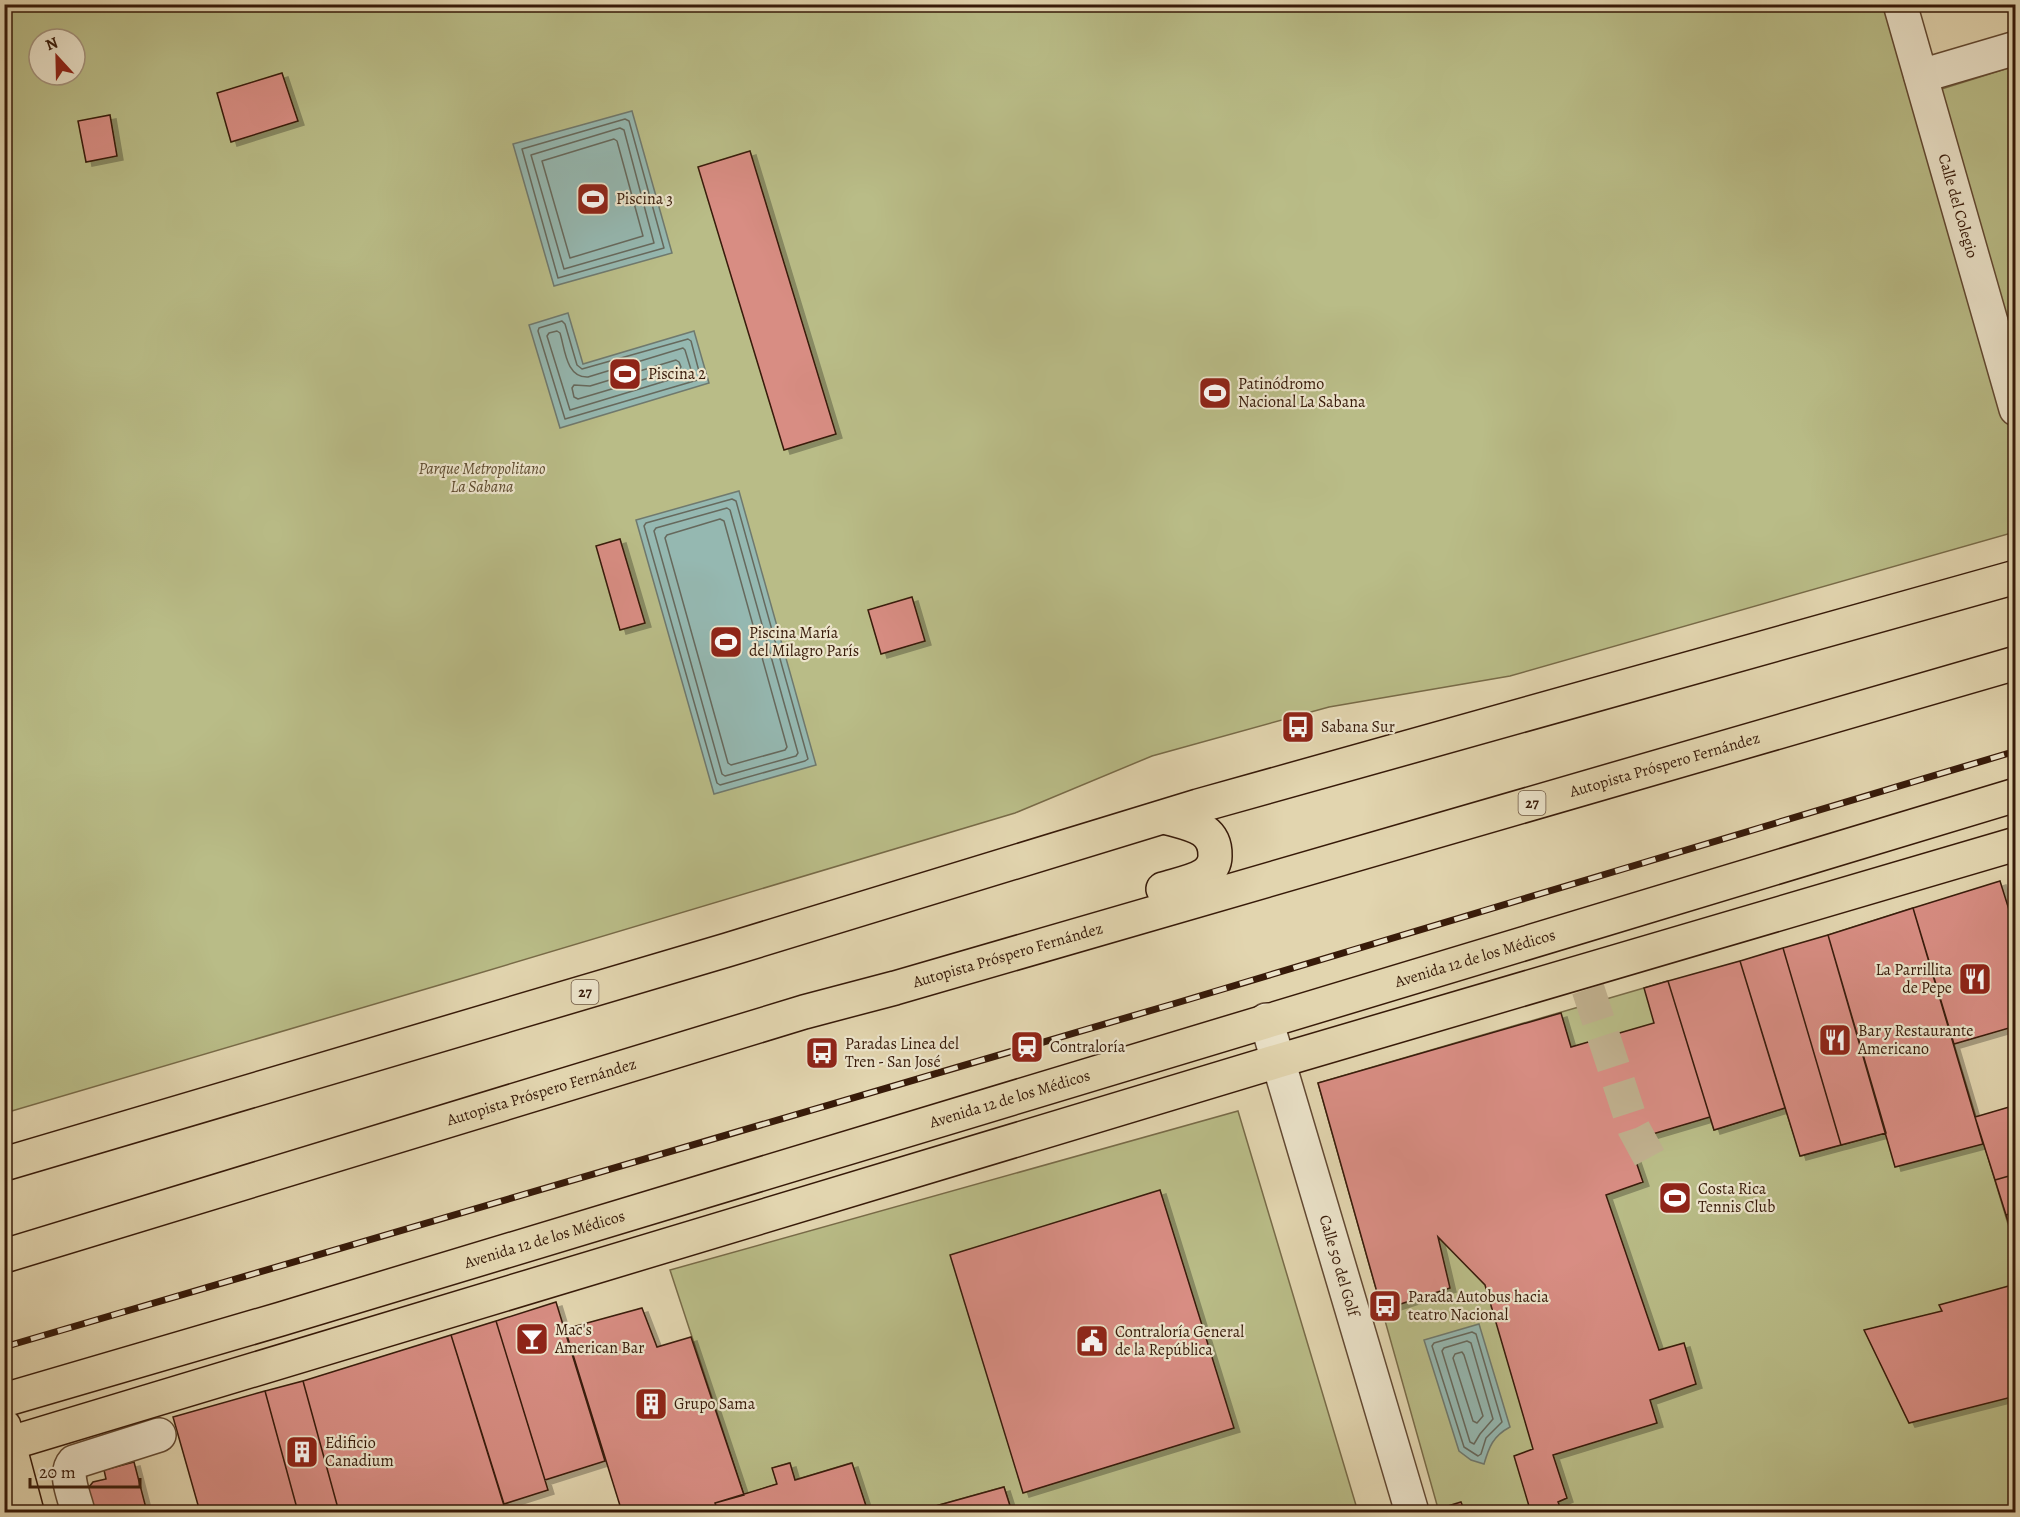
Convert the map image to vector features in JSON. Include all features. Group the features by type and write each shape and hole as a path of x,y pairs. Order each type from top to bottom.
{"main road":[{"name":"27","path":"4,1164 727,950 1164,817 2016,577"},
{"name":"Autopista Próspero Fernández","path":"4,1256 804,1012 2016,663"},
{"name":"Avenida 12 de los Médicos","path":"4,1400 2016,795"},
{"path":"1048,943 1102,909 1202,876 1211,870 1215,861 1216,847 1212,836 1202,828 1164,817"},
{"path":"27,1512 6,1438 1278,1061 1594,977 2015,845"}],"street":[{"name":"Calle del Colegio","path":"1900,4 2016,409"},
{"path":"1921,76 2016,48"},
{"name":"Calle 50 del Golf","path":"1266,1020 1412,1512"},
{"path":"78,1512 69,1477 74,1462 159,1435"}],"green space":[{"name":"Parque Metropolitano La Sabana","path":"1891,4 1919,96 2015,66 2015,532 1510,676 1329,707 1152,756 1015,813 5,1113 5,5"},
{"name":"Costa Rica Tennis Club","path":"1913,908 2015,1247 2015,1512 1439,1512 1318,1083 1668,981 1714,1130 1785,1108 1801,1156 1885,1133 1828,935"},
{"path":"1238,1111 1358,1512 1012,1512 1004,1487 914,1512 868,1512 851,1463 795,1480 789,1463 773,1468 777,1484 744,1495 670,1270"}],"water":[{"name":"Piscina 3","path":"632,111 672,253 554,286 513,144"},
{"name":"Piscina 2","path":"568,313 583,364 694,331 709,383 560,428 529,325"},
{"name":"Piscina María del Milagro París","path":"739,491 816,765 714,794 636,520"},
{"path":"1479,1324 1510,1427 1492,1442 1484,1464 1471,1460 1459,1451 1424,1340"}],"building":[{"path":"282,73 298,121 231,142 217,93"},
{"path":"110,115 117,156 86,162 78,121"},
{"path":"750,151 836,434 784,450 698,167"},
{"path":"620,539 645,623 620,630 596,546"},
{"path":"912,597 925,641 881,654 868,610"},
{"name":"La Parrillita de Pepe","path":"2000,881 2016,932 2016,1026 1954,1044 1913,908"},
{"path":"1913,908 1983,1144 1895,1167 1828,935"},
{"name":"Bar y Restaurante Americano","path":"1828,935 1886,1133 1841,1145 1783,948"},
{"path":"1783,948 1841,1145 1800,1156 1740,961"},
{"path":"1740,961 1785,1108 1714,1130 1668,981"},
{"path":"1668,981 1710,1117 1629,1141 1643,1182 1606,1195 1659,1350 1684,1343 1696,1384 1650,1400 1657,1423 1553,1455 1567,1498 1558,1502 1562,1512 1508,1512 1529,1506 1514,1456 1533,1449 1485,1285 1438,1237 1450,1288 1382,1310 1318,1083 1561,1013 1571,1047 1654,1023 1644,988"},
{"path":"2016,1105 2016,1174 1995,1180 1975,1117"},
{"path":"2016,1174 2016,1212 2006,1215 1995,1180"},
{"name":"Contraloría General de la República","path":"1160,1190 1234,1428 1023,1493 950,1255"},
{"path":"2016,1212 2016,1247 2006,1215"},
{"path":"2016,1284 2016,1396 1909,1423 1864,1330 1942,1311 1939,1305"},
{"path":"556,1302 605,1461 545,1480 496,1321"},
{"name":"Grupo Sama","path":"642,1308 657,1347 691,1337 744,1495 715,1503 718,1512 622,1512 565,1329"},
{"path":"496,1321 548,1490 504,1504 451,1335"},
{"path":"451,1335 506,1512 339,1512 303,1381"},
{"name":"Edificio Canadium","path":"303,1381 339,1512 298,1512 265,1391"},
{"path":"265,1391 298,1512 200,1512 173,1417"},
{"path":"134,1462 147,1512 91,1512 86,1492 93,1482 106,1479 104,1470"},
{"path":"790,1463 795,1480 852,1463 868,1512 718,1512 715,1503 777,1484 772,1468"},
{"path":"1004,1487 1012,1512 914,1512"},
{"path":"1461,1502 1465,1512 1439,1512 1438,1509"}],"tunnel":[{"path":"1588,989 1634,1129 1653,1164"}],"railway":[{"path":"4,1347 1173,1004 2016,751"}],"place":[{"name":"Piscina 3","path":"593,199"},
{"name":"Piscina 2","path":"625,374"},
{"name":"Patinódromo Nacional La Sabana","path":"1215,393"},
{"name":"Piscina María del Milagro París","path":"726,642"},
{"name":"Sabana Sur","path":"1298,727"},
{"name":"La Parrillita de Pepe","path":"1975,979"},
{"name":"Bar y Restaurante Americano","path":"1835,1040"},
{"name":"Contraloría","path":"1027,1047"},
{"name":"Paradas Linea del Tren - San José","path":"822,1053"},
{"name":"Costa Rica Tennis Club","path":"1675,1198"},
{"name":"Parada Autobus hacia teatro Nacional","path":"1385,1306"},
{"name":"Mac's American Bar","path":"532,1339"},
{"name":"Contraloría General de la República","path":"1092,1341"},
{"name":"Grupo Sama","path":"651,1404"},
{"name":"Edificio Canadium","path":"302,1452"}]}
